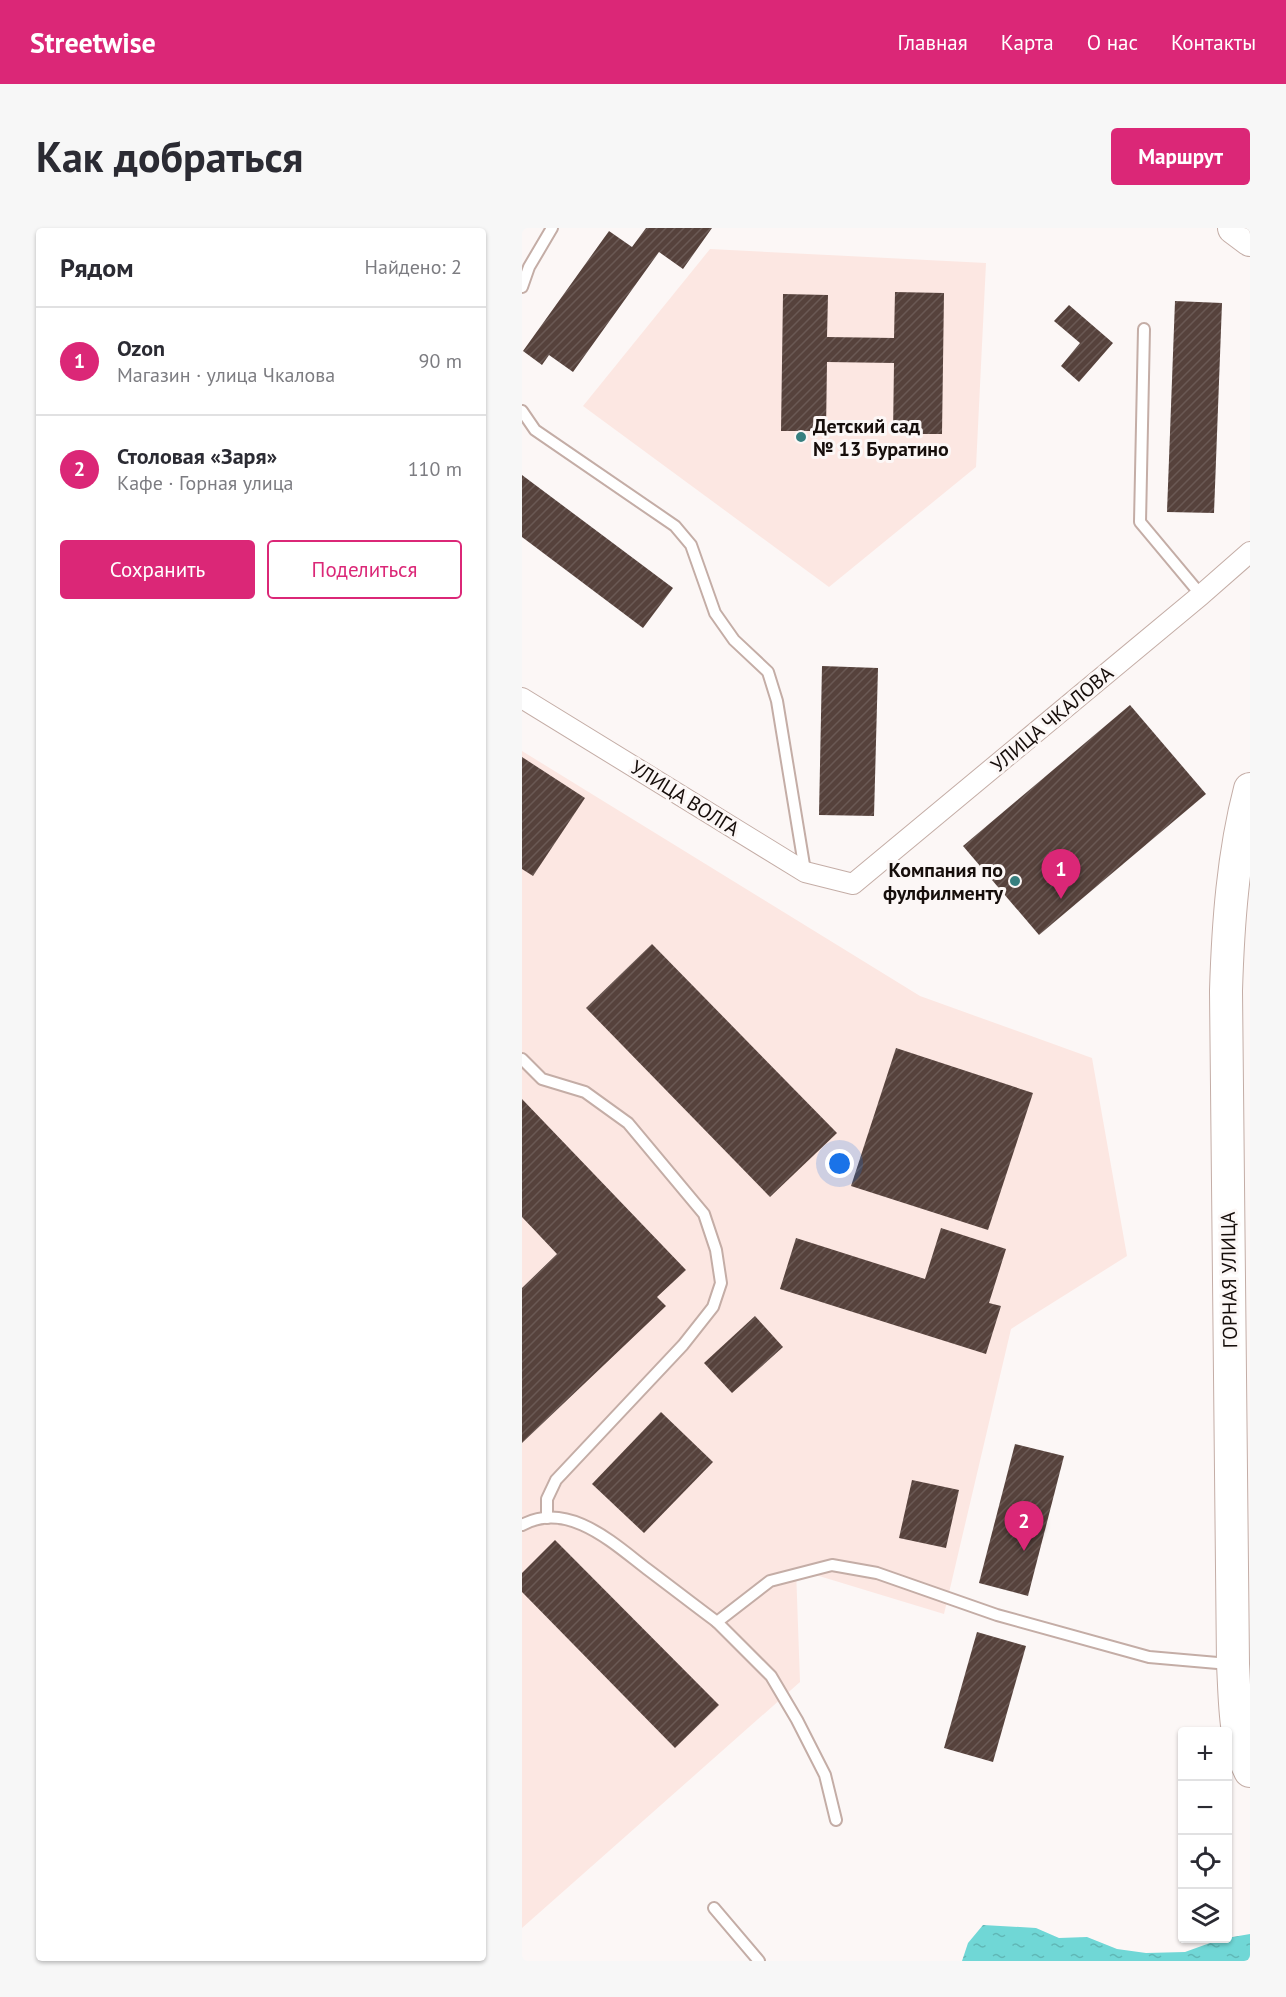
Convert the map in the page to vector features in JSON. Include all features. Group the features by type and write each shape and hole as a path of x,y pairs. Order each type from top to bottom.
{"main road":[{"path":"1234,228 1250,240"},
{"name":"ГОРНАЯ УЛИЦА","path":"1250,789 1234,875 1226,991 1233,1665 1239,1733 1246,1764 1250,1771"}],"street":[{"name":"УЛИЦА ЧКАЛОВА","path":"853,884 1201,596 1250,552"},
{"name":"УЛИЦА ВОЛГА","path":"522,698 805,872 853,884"}],"lane":[{"path":"522,288 529,267 552,228"},
{"path":"1144,329 1140,522 1201,596"},
{"path":"522,411 534,430 675,526 691,545 716,613 734,640 768,672 777,700 805,872"},
{"path":"522,1059 542,1079 585,1092 628,1123 704,1214 716,1250 721,1283 713,1307 684,1346 556,1480 547,1499 547,1518"},
{"path":"522,1525 535,1518 567,1519 600,1532 717,1622 771,1676 825,1775 836,1820"},
{"path":"717,1622 770,1581 832,1565 877,1573 997,1614 1149,1657 1233,1665"},
{"path":"714,1908 759,1961"}],"shaded area":[{"name":"Детский сад № 13 Буратино","path":"710,249 986,263 976,467 829,587 583,406"},
{"path":"522,751 920,996 1092,1058 1127,1256 1011,1329 944,1614 796,1569 800,1682 522,1928"}],"water":[{"path":"983,1925 1036,1928 1059,1938 1087,1937 1117,1949 1146,1953 1185,1952 1210,1943 1232,1943 1232,1937 1250,1934 1250,1961 962,1961 968,1943"}],"building":[{"path":"646,228 712,228 683,269 659,252 573,372 549,355 542,365 523,351 609,231 632,247"},
{"path":"895,292 944,293 942,434 893,434 894,363 827,362 826,431 781,431 783,294 828,295 827,337 894,338"},
{"path":"1175,301 1222,303 1214,513 1167,512"},
{"path":"1069,305 1113,343 1079,382 1061,366 1080,343 1054,321"},
{"path":"522,475 673,588 643,628 522,537"},
{"path":"822,666 878,668 874,816 819,815"},
{"path":"1130,705 1206,794 1039,935 963,846"},
{"path":"522,757 585,798 533,876 522,869"},
{"path":"652,944 837,1133 770,1197 586,1008"},
{"path":"896,1048 1033,1093 988,1230 851,1186"},
{"path":"522,1099 686,1270 657,1297 666,1306 522,1443 522,1288 557,1254 522,1217"},
{"path":"941,1228 1006,1249 989,1303 1001,1306 986,1354 780,1289 796,1238 925,1279"},
{"path":"755,1316 783,1347 732,1393 704,1363"},
{"path":"661,1412 713,1462 644,1533 592,1484"},
{"path":"1015,1444 1064,1456 1028,1596 979,1583"},
{"path":"912,1480 959,1490 946,1548 899,1538"},
{"path":"555,1540 719,1705 675,1748 522,1592 522,1573"},
{"path":"977,1632 1026,1646 993,1762 944,1748"}],"place":[{"name":"Детский сад № 13 Буратино","path":"801,437"},
{"name":"Компания по фулфилменту","path":"1015,881"},
{"name":"Ozon","path":"1061,899"},
{"name":"Столовая «Заря»","path":"1024,1551"}]}
